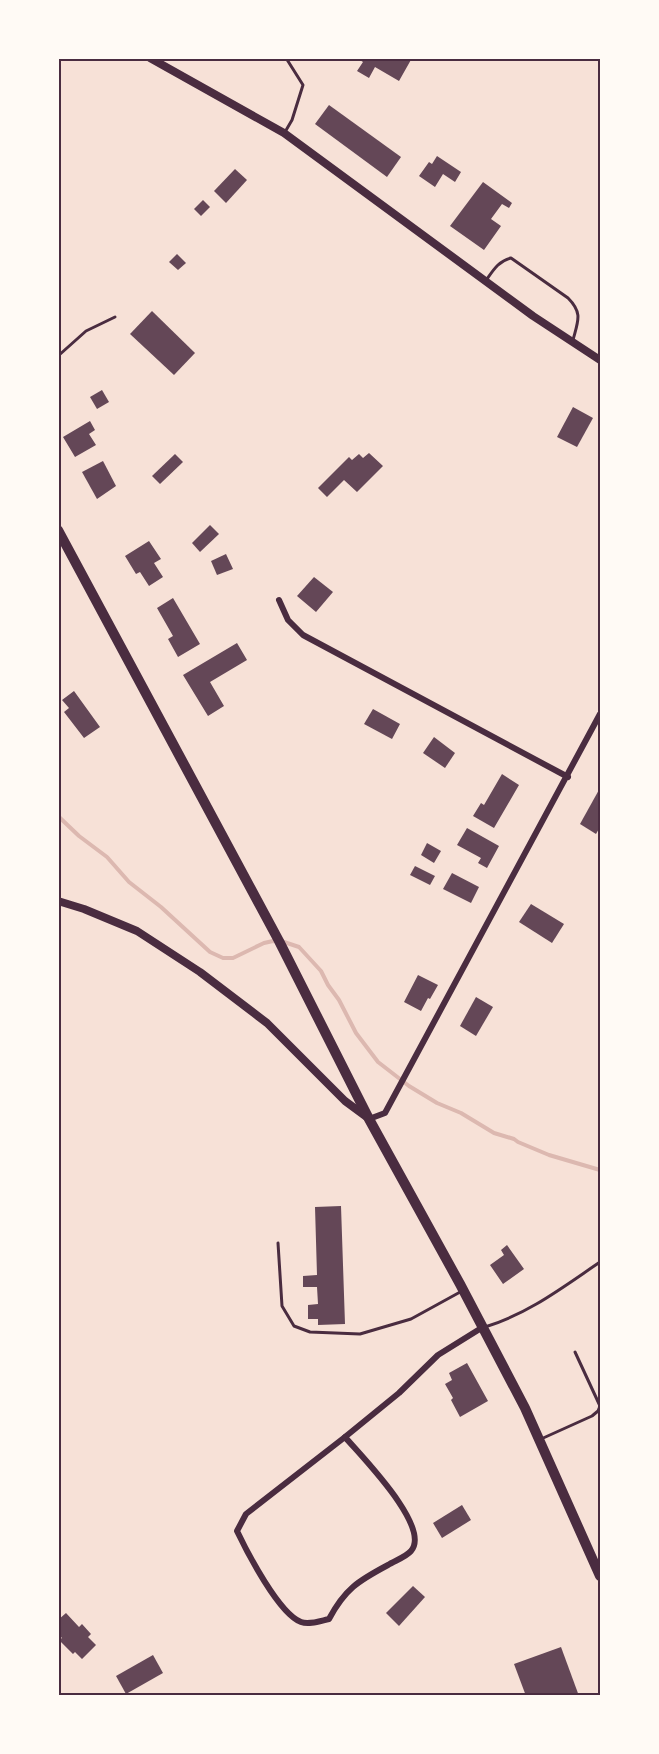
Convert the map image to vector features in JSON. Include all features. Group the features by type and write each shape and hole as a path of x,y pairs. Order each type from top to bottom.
{"main road":[{"path":"58,530 279,941 369,1119 464,1290 539,1440 600,1576"}],"street":[{"path":"150,58 284,133 486,282 600,360"},
{"path":"279,600 288,620 303,635 568,777"},
{"path":"58,901 137,931 200,972 267,1023 345,1101 369,1119 385,1113 600,714"},
{"path":"345,1437 403,1506 413,1529 415,1541 411,1551 358,1581 340,1599 328,1619 313,1623 300,1622 285,1611 251,1559 237,1531 246,1514 399,1393 438,1355 483,1327"}],"lane":[{"path":"284,133 292,120 303,85 286,58"},
{"path":"486,282 497,265 511,258 559,291 576,306 579,318 572,342"},
{"path":"58,356 86,332 115,317"},
{"path":"278,1244 282,1306 294,1326 310,1332 360,1334 411,1318 464,1290"},
{"path":"483,1327 508,1320 600,1262"},
{"path":"539,1440 592,1416 598,1411 600,1406 575,1352"}],"building":[{"path":"357,58 412,58 399,81 375,67 369,78 357,71 363,62"},
{"path":"329,105 401,157 387,177 315,124"},
{"path":"437,156 461,172 455,182 443,174 435,187 419,176 429,162 432,164"},
{"path":"235,169 247,180 226,203 214,191"},
{"path":"483,182 512,203 509,208 502,204 491,219 501,226 484,250 450,226"},
{"path":"203,200 210,207 201,216 194,209"},
{"path":"177,254 186,263 178,270 169,262"},
{"path":"152,311 195,353 174,375 130,334"},
{"path":"102,390 109,402 97,409 90,397"},
{"path":"573,407 593,418 577,447 557,437"},
{"path":"90,421 95,430 89,434 96,445 75,457 63,437"},
{"path":"369,453 383,466 357,492 344,480 327,497 318,488 349,457 352,460 359,454 363,458"},
{"path":"175,454 183,462 160,484 152,476"},
{"path":"103,461 116,486 97,499 82,472"},
{"path":"210,525 219,534 200,552 192,543"},
{"path":"149,541 161,559 154,563 163,577 149,586 140,572 136,574 125,556"},
{"path":"226,554 233,569 217,575 211,561"},
{"path":"314,577 333,592 316,612 297,596"},
{"path":"173,598 200,644 178,657 168,639 173,636 157,608"},
{"path":"237,643 247,660 210,682 224,706 208,716 183,675"},
{"path":"74,691 100,727 84,738 64,712 69,708 62,700"},
{"path":"373,709 400,724 392,739 364,724"},
{"path":"434,737 455,753 445,768 423,753"},
{"path":"502,774 519,785 494,828 473,816 481,803 484,805"},
{"path":"600,788 600,827 596,834 580,824"},
{"path":"467,828 499,846 487,868 478,863 481,858 457,845"},
{"path":"427,843 441,851 434,863 421,855"},
{"path":"415,866 435,876 430,885 410,875"},
{"path":"452,873 479,887 471,903 443,889"},
{"path":"531,904 564,924 552,943 519,922"},
{"path":"418,975 438,985 421,1011 404,1002"},
{"path":"476,997 493,1007 476,1036 460,1026"},
{"path":"341,1206 345,1324 318,1325 318,1319 308,1319 308,1305 318,1304 317,1287 303,1287 303,1276 317,1275 315,1207"},
{"path":"507,1245 524,1269 503,1284 490,1265 504,1255 501,1250"},
{"path":"467,1363 488,1401 460,1417 445,1384 452,1380 449,1373"},
{"path":"462,1505 471,1520 442,1538 433,1523"},
{"path":"413,1586 425,1597 399,1626 386,1613"},
{"path":"66,1613 79,1627 82,1624 91,1634 88,1637 96,1645 82,1659 75,1652 73,1654 59,1640 62,1638 58,1634 58,1620"},
{"path":"561,1647 579,1696 526,1696 514,1664"},
{"path":"153,1655 163,1673 126,1694 116,1676"}],"waterway":[{"path":"58,816 79,836 107,857 129,882 161,907 210,952 223,958 233,958 273,941 299,947 321,971 356,1033 378,1062 409,1086 494,1133 514,1139 549,1155 600,1170"}]}
